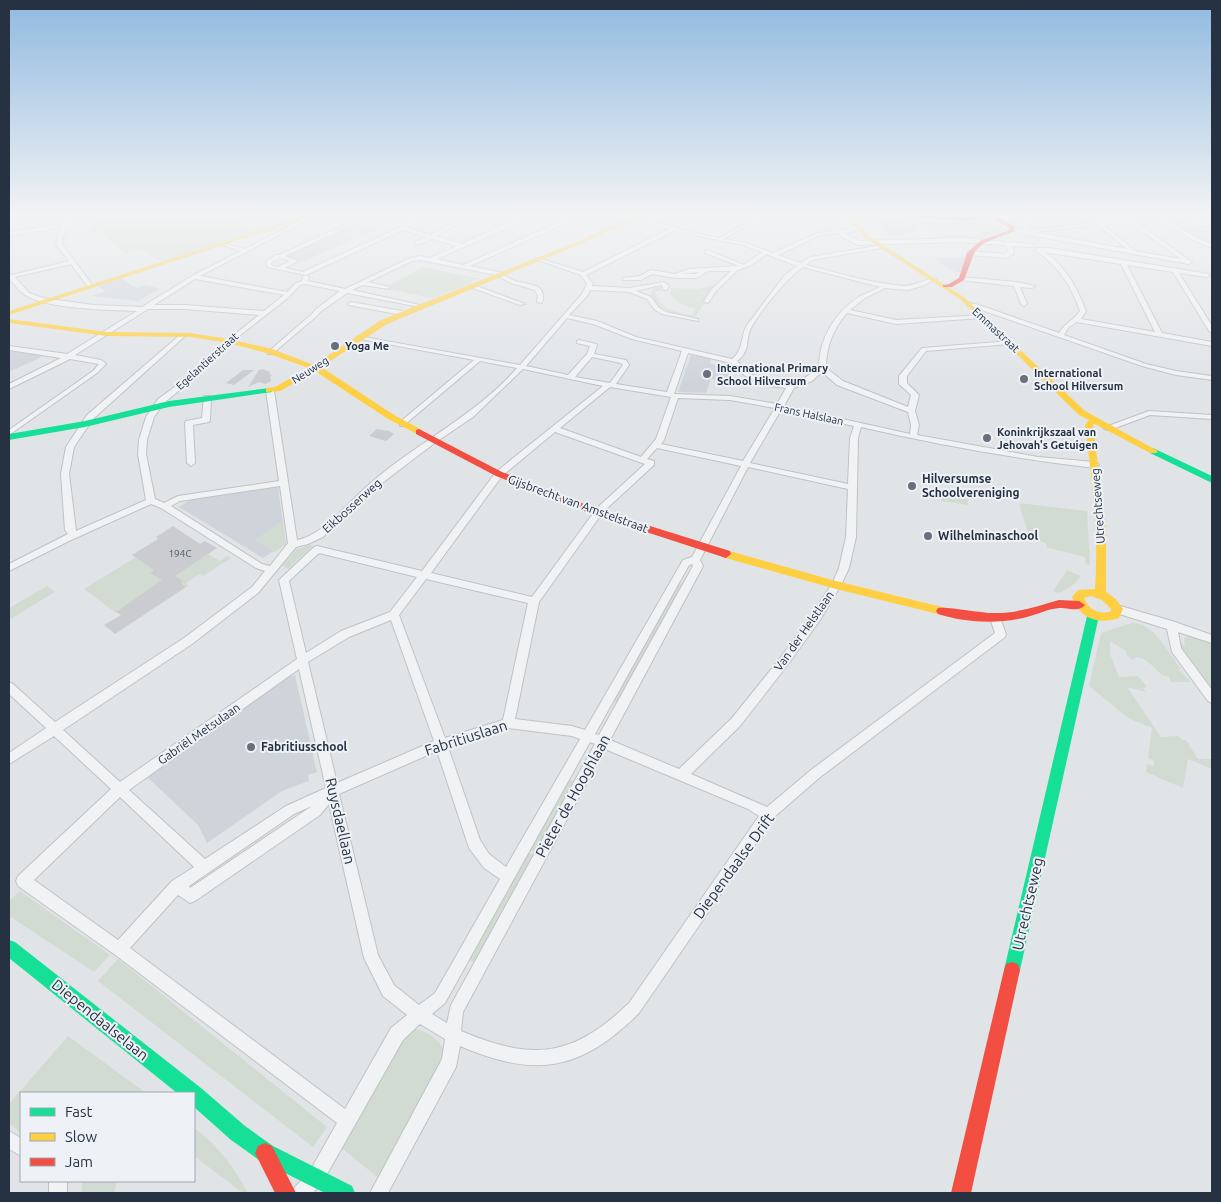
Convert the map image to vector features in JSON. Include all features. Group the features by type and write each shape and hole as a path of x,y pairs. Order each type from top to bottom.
{"street":[{"path":"9,276 31,271"},
{"path":"79,271 90,286"},
{"path":"9,313 138,271"},
{"path":"10,386 68,357 207,271"},
{"path":"289,271 304,274 310,271"},
{"path":"270,353 316,314 317,311 346,291 387,271"},
{"path":"484,271 500,275 511,281 533,286 540,291 542,296 540,302"},
{"name":"Neuweg","path":"9,435 85,424 157,407 207,398 270,391 285,385 315,367 384,322 418,306 510,271"},
{"path":"575,271 583,274 588,279 590,288 630,290 662,283 666,286 665,289"},
{"path":"583,274 589,271"},
{"path":"625,278 641,278 651,272 676,276 697,276 704,271"},
{"path":"707,301 714,290 734,271"},
{"path":"733,361 743,352 745,347 744,333 787,276 793,271"},
{"path":"825,271 884,286 900,288 912,287 933,278"},
{"name":"Emmastraat","path":"922,271 970,305 1082,413 1093,421 1212,480"},
{"path":"962,279 964,271"},
{"path":"1062,271 1070,281 1083,311 1077,320"},
{"path":"1128,271 1160,335"},
{"path":"1170,271 1210,277"},
{"path":"1176,272 1212,331"},
{"path":"304,274 306,275 305,282 418,306"},
{"path":"9,276 29,296 47,300 108,308 185,306 263,313"},
{"path":"194,278 289,294"},
{"path":"945,286 950,286 962,279 1032,286"},
{"name":"Egelantierstraat","path":"151,501 142,454 143,440 150,417 161,401 196,374 229,341 289,294 298,284 305,282"},
{"path":"363,283 387,288"},
{"path":"1016,284 1024,304"},
{"path":"472,286 522,304"},
{"path":"647,297 654,286"},
{"path":"884,286 882,289 865,296 846,311 836,322 824,343 821,357 822,369 840,383 911,411"},
{"name":"Eikbosserweg","path":"293,544 305,542 320,535 370,488 433,440 470,415 522,367 590,288"},
{"path":"630,290 647,297 656,308 664,313 696,320"},
{"path":"351,304 402,313"},
{"path":"970,305 1152,367 1212,378"},
{"path":"846,311 896,322 981,316"},
{"path":"565,316 595,322 634,338 733,361 754,379 764,383 790,387 810,379 822,369"},
{"name":"Gijsbrecht van Amstelstraat","path":"9,320 106,334 183,335 229,341 315,367 403,424 499,474 598,513 702,547 836,585 937,611 977,618 1018,615 1059,604 1079,605"},
{"path":"1060,336 1064,329 1077,320 1212,344"},
{"path":"74,535 70,530 65,474 70,447 85,424 183,335"},
{"name":"Frans Halslaan","path":"360,337 673,396 730,398 780,407 937,442 1038,459 1096,465"},
{"path":"570,378 590,355 595,346 579,342"},
{"path":"913,436 915,425 911,411 915,395 903,384 903,376 924,349 1009,342"},
{"path":"9,348 99,361 103,364 95,372 9,435"},
{"path":"508,723 534,600 598,513 647,461 656,445 673,396 686,349"},
{"path":"509,876 489,865 480,855 474,843 441,744 394,615 499,474 610,385 626,365 624,361 590,355"},
{"path":"403,424 479,359"},
{"name":"Pieter de Hooghlaan","path":"301,1193 316,1177 397,1034 440,998 686,562 695,560 745,465 790,387"},
{"path":"9,759 188,641 255,590 293,544 270,391"},
{"path":"191,463 189,423 206,420 207,398"},
{"path":"1107,428 1149,414 1212,417"},
{"name":"Utrechtseweg","path":"1093,421 1089,425 1096,465 1102,570 1100,594"},
{"name":"Van der Helstlaan","path":"681,775 736,722 785,660 836,585 844,568 851,537 854,438 858,425"},
{"path":"554,429 647,461"},
{"path":"656,445 852,487"},
{"path":"164,506 178,499 283,483"},
{"path":"9,568 74,535 151,501 164,506 259,566 272,570"},
{"name":"Ruysdaellaan","path":"420,1015 391,994 371,958 334,790 284,580 318,549 425,574"},
{"name":"Pieter de Hooghlaan","path":"379,1193 450,1061 456,1010 698,566 695,560"},
{"path":"425,574 534,600"},
{"path":"1118,609 1112,618 1094,616 1079,605 1078,597 1082,593 1092,592 1100,594 1112,600 1118,609 1212,639"},
{"name":"Gabriël Metsulaan","path":"119,949 23,881 120,789 302,661 346,634 394,615"},
{"name":"Utrechtseweg","path":"961,1193 1094,616"},
{"name":"Diependaalse Drift","path":"453,1035 494,1051 527,1057 558,1056 590,1044 616,1026 634,1008 768,814 816,774 1001,634 995,618"},
{"path":"1172,625 1176,649 1212,698"},
{"path":"9,688 204,867"},
{"name":"Fabritiuslaan","path":"119,949 177,886 290,810 441,744 508,723 572,731 588,736 768,814"},
{"name":"Fabritiuslaan","path":"177,886 190,896 316,811 334,790"},
{"name":"Diependaalselaan","path":"9,948 189,1092"},
{"path":"119,949 348,1121"},
{"path":"420,1015 453,1035"},
{"name":"Diependaalselaan","path":"195,1096 265,1153 298,1171 329,1182 345,1193"},
{"path":"9,1139 20,1147"},
{"name":"Diependaalselaan","path":"265,1153 286,1193"}],"shaded area":[{"path":"415,271 443,271 481,279 472,280 471,282 473,282 433,298 387,289 390,285"},
{"path":"121,278 136,288 147,285 159,289 138,301 92,296 105,291 98,286"},
{"path":"718,284 695,317 682,317 669,313 657,307 650,296 653,289 661,286 661,291 655,293 660,300 658,301 667,308 692,315 696,309 679,303 670,294 671,288 698,289"},
{"path":"9,350 13,351 44,356 9,372"},
{"name":"International Primary School Hilversum","path":"691,355 711,358 710,364 724,366 724,368 731,370 728,381 711,379 706,393 678,392"},
{"path":"278,487 286,544 263,558 179,507 190,500"},
{"path":"941,491 967,495 968,505 941,501"},
{"path":"1019,503 1087,511 1090,565 1086,564 1085,557 1046,547 1047,544 1028,534"},
{"path":"282,521 286,544 275,552 255,540"},
{"path":"309,545 313,546 288,569 282,566 297,549"},
{"path":"208,554 220,561 227,556 231,558 203,576 200,574 186,583 189,586 186,587 181,583 183,581 172,577"},
{"path":"136,557 154,570 151,573 164,581 116,613 84,589"},
{"path":"1067,570 1081,576 1066,590 1059,593 1053,591"},
{"path":"678,583 683,584 619,704 611,701"},
{"path":"47,586 55,592 9,620 9,608"},
{"path":"1132,623 1140,624 1154,633 1166,647 1181,669 1179,669 1180,671 1191,682 1171,682 1169,677 1161,674 1147,661 1136,657 1133,660 1127,656 1126,651 1110,641 1110,654 1119,677 1138,676 1147,687 1143,688 1146,692 1127,687 1161,737 1178,736 1182,740 1186,740 1198,759 1212,759 1212,769 1188,759 1183,788 1146,772 1147,764 1154,766 1154,761 1148,758 1152,728 1128,718 1089,686 1101,633"},
{"path":"1189,636 1212,644 1212,690 1181,647 1179,640 1185,646 1184,638"},
{"name":"Fabritiusschool","path":"295,675 317,772 308,775 309,781 282,791 207,843 198,825 147,777 287,677"},
{"path":"568,778 574,782 537,853 528,850"},
{"path":"527,852 535,856 476,964 467,959"},
{"path":"20,891 110,955 94,972 9,916 9,901"},
{"path":"118,959 327,1127 313,1147 98,981"},
{"path":"412,1029 423,1031 438,1041 445,1056 380,1179 339,1146 402,1037"},
{"path":"68,1036 145,1092 20,1092 20,1132 9,1123 9,1104"},
{"path":"195,1129 225,1157 248,1193 243,1193 195,1157"},
{"path":"82,1182 117,1182 114,1193 82,1193"}],"building":[{"path":"263,369 272,375 270,377 271,381 266,384 259,382 248,387 259,370"},
{"path":"243,370 254,370 234,385 226,383"},
{"path":"377,429 394,434 386,441 369,436"},
{"path":"173,526 200,544 205,541 217,548 175,576 183,581 181,583 186,587 115,634 104,625 121,615 116,612 162,580 150,573 154,570 132,555 158,539 156,537"}],"traffic: fast":[{"path":"9,437 85,424 169,404 269,390"},
{"path":"1153,451 1212,480"},
{"path":"1012,970 1093,616"},
{"path":"9,948 190,1092"},
{"path":"195,1096 238,1133 266,1153 345,1193"}],"traffic: slow":[{"path":"9,313 139,271"},
{"path":"269,390 277,389 301,377 384,322 509,271"},
{"path":"920,271 963,299 1082,413 1153,451"},
{"path":"9,321 107,334 190,335 229,341 269,351 323,371 391,417 419,432"},
{"path":"1093,421 1089,425 1101,531 1100,594"},
{"path":"726,554 836,585 942,611"},
{"path":"1091,592 1103,595 1109,599 1117,609 1115,615 1103,618 1087,612 1078,597 1082,593 1091,592"}],"traffic: jam":[{"path":"945,286 950,286 962,279 964,271"},
{"path":"419,432 499,474 598,513 726,554"},
{"path":"942,611 960,615 995,618 1019,615 1059,604 1079,605"},
{"path":"961,1193 1012,970"},
{"path":"265,1153 286,1193"}],"place":[{"name":"Yoga Me","path":"335,346"},
{"name":"International Primary School Hilversum","path":"707,374"},
{"name":"International School Hilversum","path":"1024,379"},
{"name":"Koninkrijkszaal van Jehovah's Getuigen","path":"987,438"},
{"name":"Hilversumse Schoolvereniging","path":"912,486"},
{"name":"Wilhelminaschool","path":"928,536"},
{"name":"Fabritiusschool","path":"251,747"}]}
